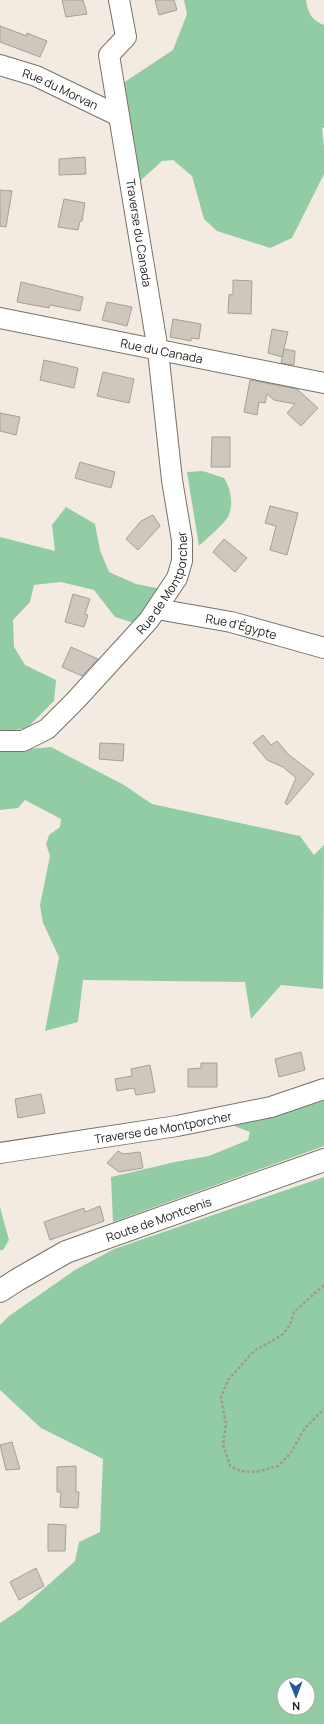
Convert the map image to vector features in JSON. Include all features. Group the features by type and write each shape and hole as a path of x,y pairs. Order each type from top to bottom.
{"main road":[{"name":"Route de Montcenis","path":"0,1292 17,1280 66,1252 324,1160"}],"street":[{"name":"Traverse du Canada","path":"119,0 126,37 109,55 158,351"},
{"name":"Rue du Morvan","path":"0,65 36,76 120,116"},
{"name":"Rue du Canada","path":"0,318 158,351 324,383"},
{"name":"Rue de Montporcher","path":"0,741 23,741 47,729 134,638 149,620 177,578 182,561 182,540 172,480 158,351"},
{"name":"Rue d'Égypte","path":"157,608 231,622 324,648"},
{"name":"Traverse de Montporcher","path":"0,1153 177,1126 271,1107 324,1089"}],"path":[{"path":"324,1286 294,1312 290,1326 282,1335 254,1352 228,1380 221,1397 226,1424 223,1444 230,1466 241,1471 256,1472 278,1466 290,1454 305,1428 324,1409"}],"green space":[{"path":"184,0 306,0 311,16 316,21 324,25 324,127 322,129 324,174 292,238 270,248 217,231 204,219 192,176 173,160 162,161 138,183 120,85 173,50 187,14"},
{"path":"203,471 224,478 230,492 231,507 226,520 199,546 187,472"},
{"path":"66,507 95,524 100,550 109,572 136,584 162,589 137,624 115,617 94,590 61,582 34,585 30,602 13,620 14,647 25,665 56,680 54,701 26,729 0,731 0,537 55,551 52,525"},
{"path":"51,747 124,785 152,804 300,836 314,855 324,845 323,989 281,985 251,1019 245,982 83,980 78,1022 45,1031 59,957 43,923 40,905 50,856 46,844 49,835 60,827 61,819 25,800 18,808 0,810 0,748 18,750"},
{"path":"324,1100 324,1146 113,1222 111,1177 175,1162 209,1156 248,1140 250,1132 229,1124"},
{"path":"324,1177 324,1724 0,1724 0,1623 21,1609 75,1561 79,1542 100,1532 103,1459 41,1428 0,1390 0,1325 9,1316 75,1270 114,1249"},
{"path":"0,1207 9,1240 3,1250 0,1250"}],"building":[{"path":"62,0 83,0 87,14 66,17"},
{"path":"155,0 174,0 177,10 159,15"},
{"path":"0,26 27,36 27,33 47,41 40,57 0,42"},
{"path":"85,157 86,174 59,175 59,159"},
{"path":"0,190 12,191 6,227 0,226"},
{"path":"64,199 85,203 82,221 80,221 78,230 58,227"},
{"path":"233,280 252,281 251,314 228,313 229,295 233,294"},
{"path":"21,282 83,297 80,311 50,305 49,308 17,302"},
{"path":"107,302 132,307 127,326 102,320"},
{"path":"173,319 201,324 199,339 191,338 191,341 170,337"},
{"path":"272,329 288,332 282,357 268,353"},
{"path":"284,349 295,351 294,365 281,363"},
{"path":"44,360 78,368 74,388 40,380"},
{"path":"103,372 134,379 129,403 97,396"},
{"path":"250,380 297,389 318,408 301,426 287,413 295,404 274,400 267,394 265,403 259,402 257,415 244,412"},
{"path":"0,413 20,417 16,435 0,431"},
{"path":"212,437 230,437 230,467 211,467"},
{"path":"80,462 115,472 111,488 75,478"},
{"path":"270,506 298,513 287,555 270,550 276,526 265,523"},
{"path":"153,515 160,526 138,550 126,539 141,521"},
{"path":"224,539 247,558 235,572 213,552"},
{"path":"73,594 90,599 85,614 88,615 84,627 65,622"},
{"path":"71,647 98,659 82,676 62,667"},
{"path":"263,735 271,745 277,741 289,755 314,774 287,805 285,803 296,778 283,767 267,760 253,743"},
{"path":"100,743 124,744 123,761 99,759"},
{"path":"301,1052 305,1070 279,1077 275,1059"},
{"path":"201,1063 217,1063 217,1087 188,1087 188,1069 201,1068"},
{"path":"150,1065 155,1092 136,1095 134,1088 117,1091 115,1079 132,1076 131,1069"},
{"path":"41,1094 45,1113 18,1118 15,1099"},
{"path":"118,1151 123,1154 140,1152 143,1168 119,1172 107,1163"},
{"path":"100,1206 104,1221 50,1240 44,1222 84,1208 85,1212"},
{"path":"12,1442 20,1469 6,1470 0,1445"},
{"path":"76,1466 76,1492 79,1492 78,1508 60,1507 61,1492 57,1492 57,1467"},
{"path":"48,1524 66,1525 65,1551 48,1551"},
{"path":"36,1568 44,1586 19,1600 10,1582"}]}
